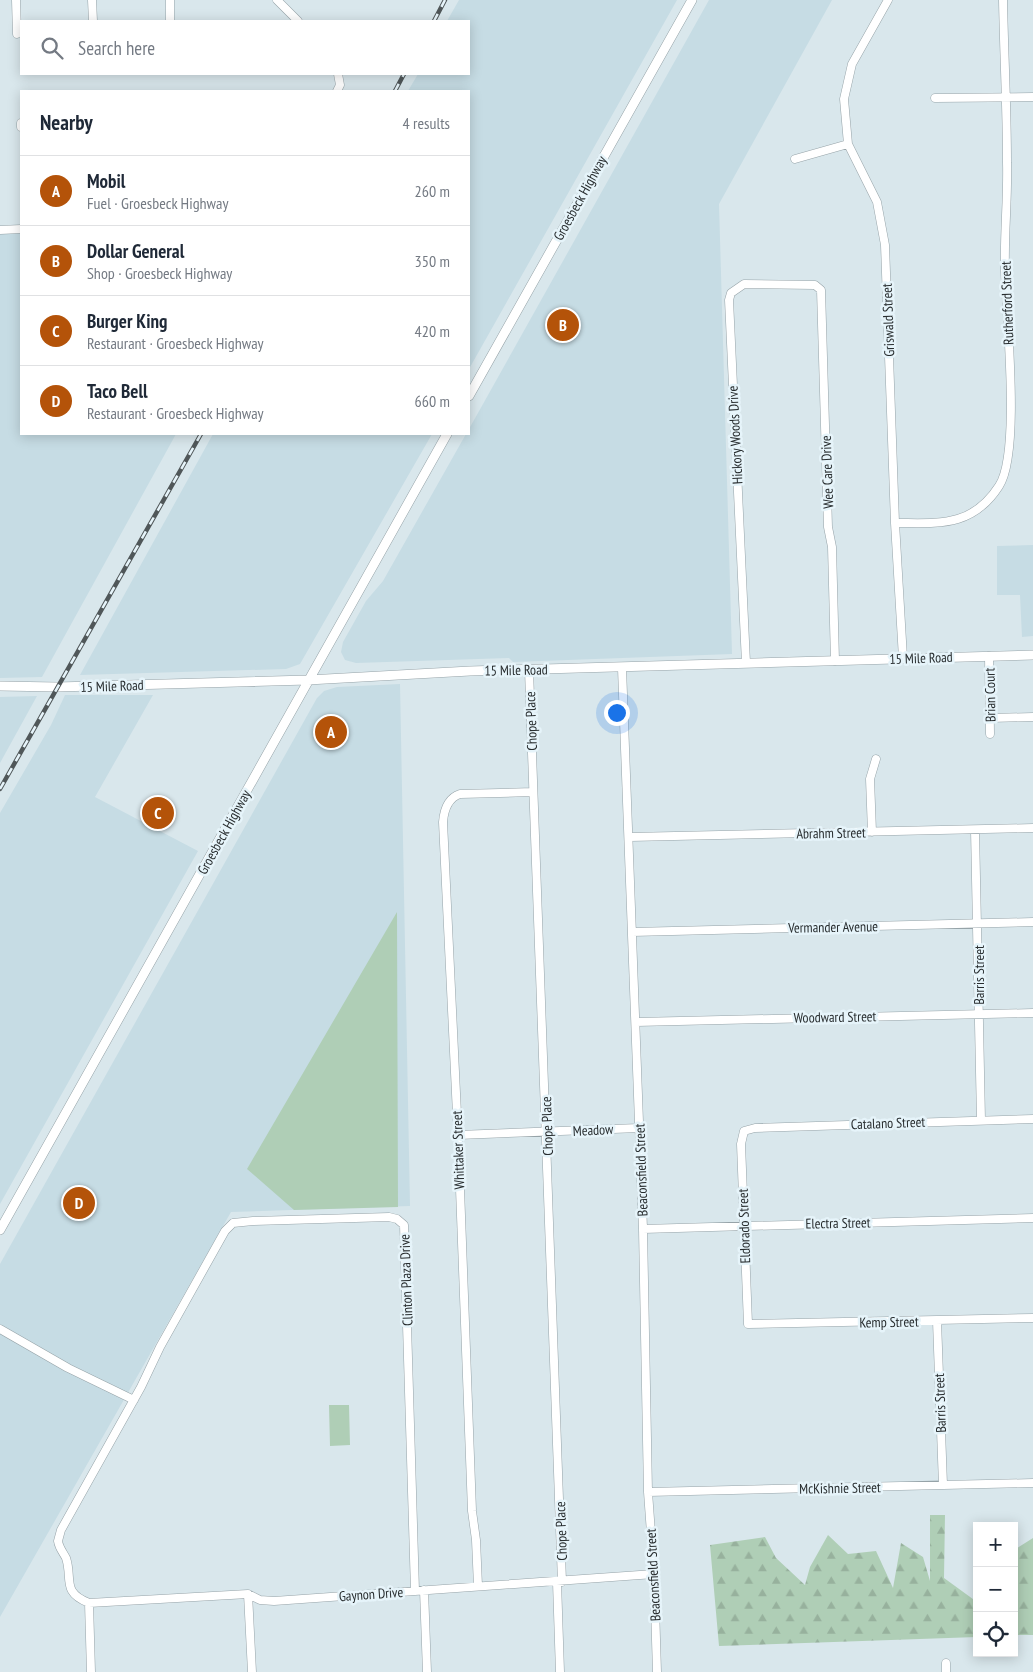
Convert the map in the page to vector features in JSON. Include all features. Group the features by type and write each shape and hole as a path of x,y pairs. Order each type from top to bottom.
{"main road":[{"name":"Groesbeck Highway","path":"470,394 692,0"},
{"name":"Groesbeck Highway","path":"0,1230 446,435"},
{"name":"15 Mile Road","path":"0,686 57,687 308,680 529,670 1033,655"}],"street":[{"path":"16,0 17,34"},
{"path":"92,0 93,20"},
{"path":"170,0 170,20"},
{"path":"278,0 297,20"},
{"name":"Griswald Street","path":"888,0 852,64 844,99 848,144 877,202 884,231 895,523 903,658"},
{"name":"Rutherford Street","path":"895,523 945,523 968,516 980,508 999,487 1008,466 1010,427 1004,227 1007,163 1003,0"},
{"path":"338,75 338,88"},
{"path":"935,98 1033,97"},
{"path":"795,159 848,144"},
{"path":"0,230 20,229"},
{"name":"Hickory Woods Drive","path":"746,663 729,300 731,294 744,284 815,284"},
{"name":"Wee Care Drive","path":"815,284 821,290 828,527 832,547 836,661"},
{"name":"Brian Court","path":"988,656 990,734"},
{"name":"Beaconsfield Street","path":"622,668 630,837 643,1229 648,1492 654,1574 656,1672"},
{"name":"Chope Place","path":"529,670 547,1133 560,1582 560,1672"},
{"path":"990,718 1033,717"},
{"path":"872,832 870,779 876,759"},
{"name":"Whittaker Street","path":"478,1586 476,1540 472,1511 458,1135 443,815 452,799 460,794 533,792"},
{"name":"Abrahm Street","path":"630,837 1033,828"},
{"name":"Barris Street","path":"975,830 979,923 982,1120"},
{"name":"Vermander Avenue","path":"632,932 1033,922"},
{"name":"Woodward Street","path":"636,1022 1033,1013"},
{"name":"Catalano Street","path":"744,1131 755,1128 1033,1119"},
{"name":"Meadow","path":"458,1135 639,1128"},
{"name":"Eldorado Street","path":"744,1131 741,1144 747,1322"},
{"name":"Clinton Plaza Drive","path":"89,1603 75,1595 68,1583 66,1558 58,1546 58,1535 134,1400 160,1347 229,1226 238,1222 253,1221 394,1218 402,1222 405,1229 415,1591"},
{"name":"Electra Street","path":"643,1229 1033,1218"},
{"name":"Kemp Street","path":"747,1322 751,1325 1033,1318"},
{"name":"Barris Street","path":"937,1321 943,1485"},
{"path":"0,1329 68,1368 134,1400"},
{"name":"McKishnie Street","path":"648,1492 1033,1483"},
{"name":"Gaynon Drive","path":"89,1603 248,1594 260,1600 274,1601 654,1574"},
{"path":"424,1590 427,1672"},
{"path":"248,1594 252,1672"},
{"path":"89,1603 91,1672"},
{"path":"946,1663 946,1672"}],"shaded area":[{"path":"459,0 677,0 470,367 470,90 409,90 417,75 470,75 470,20 448,20"},
{"path":"709,0 832,0 719,204 732,654 513,662 509,658 356,663 345,660 341,652 343,642 366,601 383,581 465,435 470,435 470,427"},
{"path":"20,233 20,435 175,435 42,677 0,678 0,234"},
{"path":"212,435 431,435 300,664 286,669 80,675"},
{"path":"1033,545 1033,636 1022,637 1020,595 997,595 997,546"},
{"path":"400,684 410,1206 231,1212 0,1617 0,1264 317,698 324,691 337,687"},
{"path":"65,695 153,695 95,797 198,851 0,1204 0,813 51,725"},
{"path":"37,696 0,763 0,697"}],"green space":[{"path":"397,912 398,1207 294,1210 247,1169"},
{"path":"329,1405 349,1405 350,1445 330,1446"},
{"path":"930,1515 945,1515 944,1578 973,1599 973,1637 719,1646 710,1545 765,1537 776,1558 805,1585 810,1567 828,1535 848,1554 876,1551 893,1588 901,1543 923,1557 930,1581"},
{"path":"1033,1538 1033,1635 1018,1635 1018,1547"}],"railway":[{"path":"435,20 445,0"},
{"path":"396,90 403,75"},
{"path":"0,789 200,435"}],"place":[{"name":"Dollar General","path":"563,325"},
{"name":"Mobil","path":"331,732"},
{"name":"Burger King","path":"158,813"},
{"name":"Taco Bell","path":"79,1203"}]}
